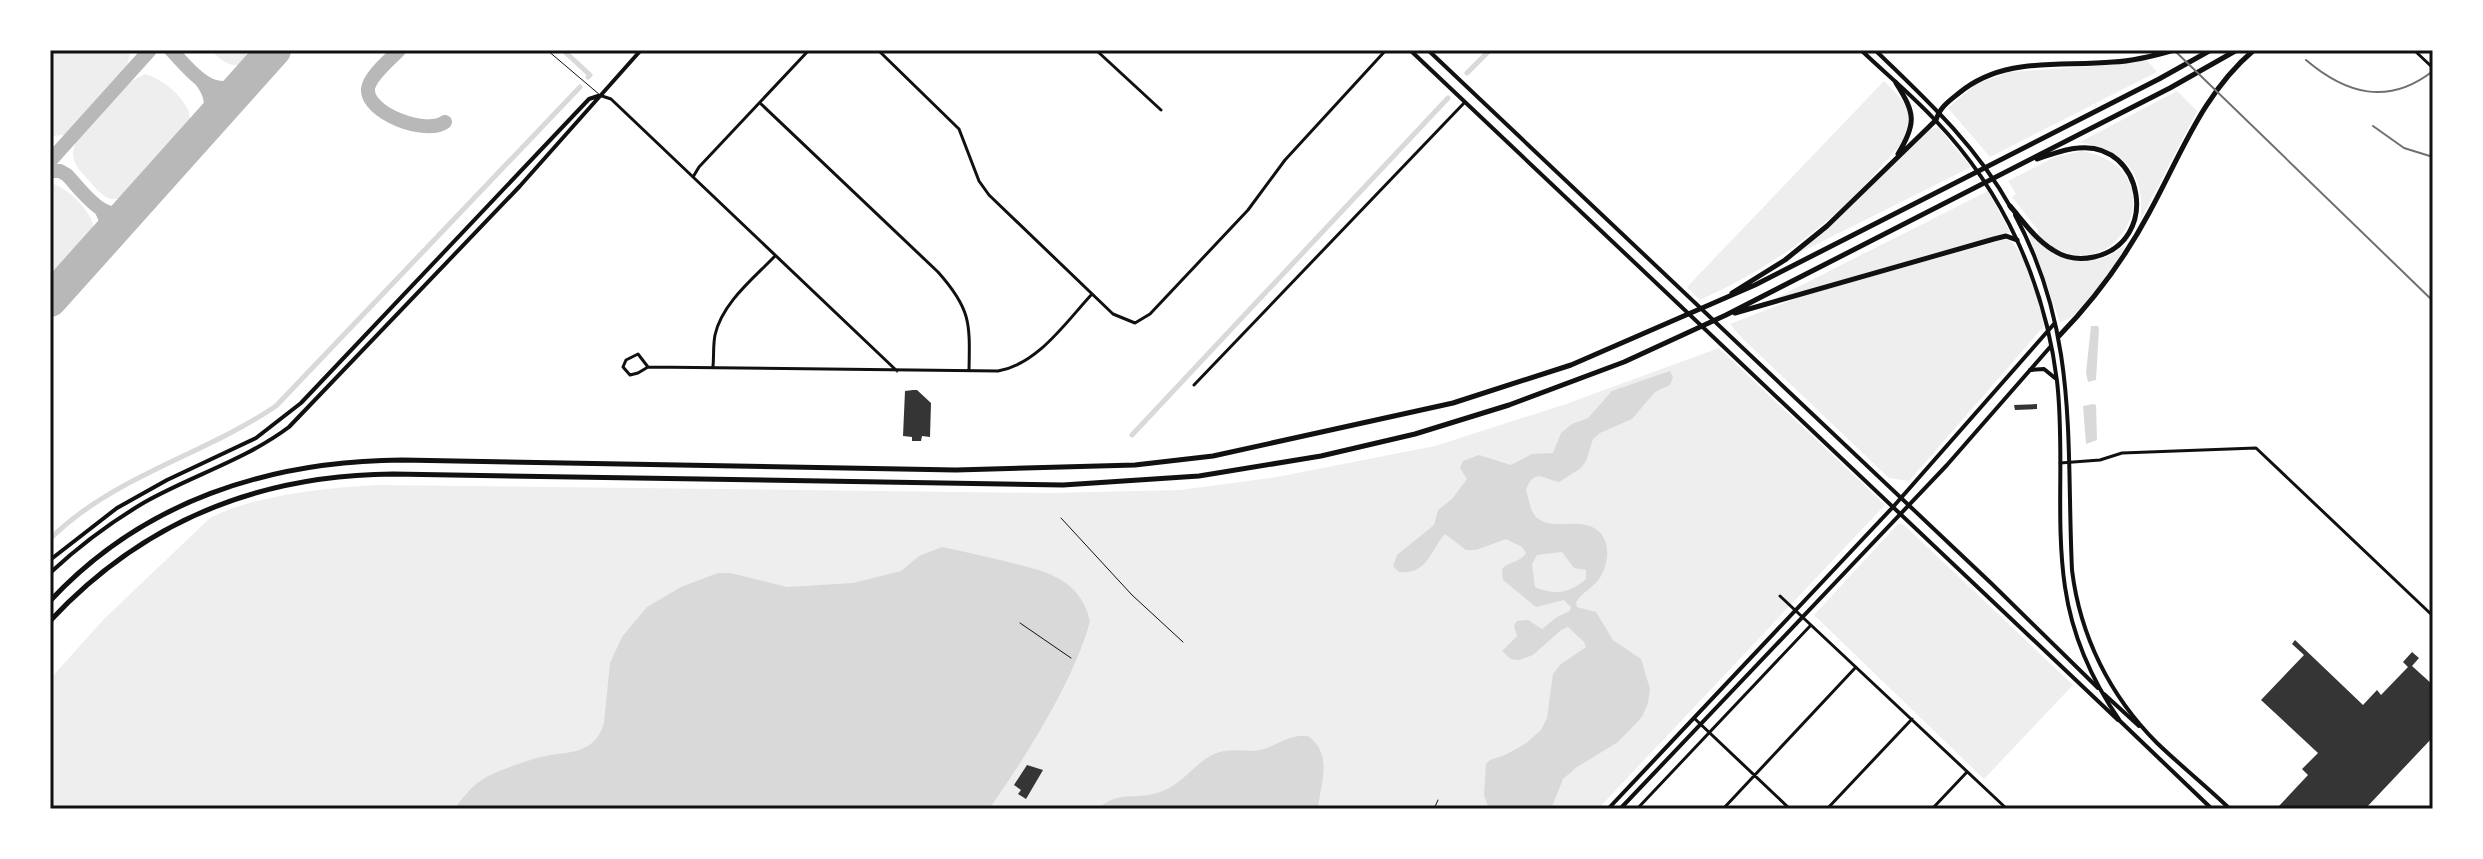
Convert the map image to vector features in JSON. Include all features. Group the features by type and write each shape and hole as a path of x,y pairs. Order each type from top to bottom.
{"highway":[{"path":"1714,304 1807,243 1936,120 1939,110 1975,81 2004,69 2142,58 2174,50"},
{"path":"50,601 103,554 165,514 235,484 318,464 402,460 956,470 1135,465 1213,456 1453,403 1571,365 1714,304 2211,50"},
{"path":"50,621 100,572 179,522 224,502 307,479 347,474 393,474 1063,485 1118,483 1199,476 1321,456 1415,434 1509,405 1624,362 1726,315 2170,88 2237,50"},
{"path":"2059,336 2104,286 2134,239 2213,91 2254,50"},
{"path":"1893,162 1908,138 1913,119 1910,107 1896,83"},
{"path":"2010,206 2050,249 2082,259 2111,250 2124,241 2136,217 2136,191 2121,163 2110,155 2080,147 2024,162"},
{"path":"1726,315 1994,239 2006,236 2017,240"}],"main road":[{"path":"50,573 97,534 146,502 238,459 278,435 307,411 520,186 641,50"},
{"path":"1410,50 2212,809"},
{"path":"1428,50 2102,692 2230,809"},
{"path":"1861,50 1936,120 1978,173 2007,217 2036,286 2057,381 2068,606 2080,644 2102,692 2120,721"},
{"path":"1875,50 1939,110 1980,159 2010,206 2037,263 2056,322 2067,392 2072,570 2081,616 2098,662 2113,687 2155,741"},
{"path":"50,560 90,527 130,501 231,451 271,428 301,403 589,99 600,95"},
{"path":"1540,173 1549,164"},
{"path":"1628,256 1636,247"},
{"path":"384,315 391,322"},
{"path":"1608,809 1893,507 2056,322"},
{"path":"1620,809 1901,514 2059,336"},
{"path":"2030,370 2044,369 2057,381"},
{"path":"1984,593 1992,584"},
{"path":"2173,772 2181,764"}],"street":[{"path":"693,177 809,50"},
{"path":"878,50 959,129 979,181 989,195 1118,317 1135,323 1150,314 1243,215 1285,160 1386,50"},
{"path":"1096,50 1161,110"},
{"path":"2414,50 2433,68"},
{"path":"600,95 611,99 897,371"},
{"path":"1194,385 1465,102"},
{"path":"760,103 938,272 953,290 966,311 970,332 969,370"},
{"path":"713,367 715,336 720,321 731,303 775,256"},
{"path":"648,367 638,354 626,360 623,367 630,375 648,367 897,371 1010,369 1032,357 1092,294"},
{"path":"2060,463 2100,460 2122,453 2256,448 2433,616"},
{"path":"1780,596 2007,809"},
{"path":"1637,809 1811,625"},
{"path":"1723,809 1856,667"},
{"path":"1693,718 1790,809"},
{"path":"1827,809 1912,719"},
{"path":"1932,809 1967,772"}],"lane":[{"path":"547,50 600,95"},
{"path":"1061,518 1132,595 1183,642"},
{"path":"1434,809 1438,800"}],"path":[{"path":"1020,623 1071,658"}],"shaded area":[{"path":"50,50 128,50 130,55 125,71 64,135 50,136"},
{"path":"211,50 259,50 246,62 235,65 224,61"},
{"path":"2146,59 2157,72 1990,157 1948,108 1976,84 2010,72 2109,65"},
{"path":"145,74 175,92 186,106 190,121 173,147 136,188 122,198 109,198 97,190 78,168 73,156 74,147 130,82"},
{"path":"1884,81 1902,101 1910,120 1896,150 1845,205 1800,242 1752,274 1700,300 1687,287"},
{"path":"2177,91 2197,111 2140,221 2140,190 2129,167 2109,151 2080,142"},
{"path":"1938,127 1971,167 1789,258 1829,227 1931,129"},
{"path":"2082,151 2113,163 2130,183 2133,205 2126,227 2111,245 2090,255 2064,252 2037,234 2038,230 2012,197 2016,194 2008,181 2055,157"},
{"path":"50,183 76,199 93,224 78,254 52,272"},
{"path":"1988,191 2010,232 1772,300"},
{"path":"2027,230 2052,250 2082,260 2104,258 2126,245 2088,302 2069,319 2060,322"},
{"path":"2006,239 2013,244 2025,264 2044,326 1909,481 1889,478 1730,324 1802,296"},
{"path":"2091,326 2098,326 2099,329 2096,380 2088,382 2086,373"},
{"path":"1719,348 1885,505 1598,809 50,809 50,679 104,619 210,518 269,498 376,485 1048,493 1180,490 1277,477 1435,446 1566,404"},
{"path":"1670,371 1673,377 1670,385 1655,392 1632,419 1593,439 1581,468 1559,482 1536,477 1526,490 1537,518 1555,524 1586,525 1594,528 1604,539 1607,554 1604,569 1598,580 1576,602 1577,607 1596,612 1613,640 1641,659 1650,689 1648,703 1642,717 1618,742 1563,779 1551,809 1489,809 1484,795 1486,764 1525,744 1541,730 1547,718 1553,674 1561,664 1586,647 1568,627 1533,655 1519,660 1511,659 1502,651 1517,636 1514,626 1517,621 1528,620 1542,629 1570,611 1571,607 1564,600 1536,607 1503,580 1502,569 1526,553 1522,547 1506,539 1476,550 1466,550 1445,534 1423,565 1409,572 1399,572 1393,566 1397,555 1434,525 1438,510 1452,499 1467,479 1460,468 1463,461 1479,455 1511,465 1532,454 1553,453 1561,433 1572,424 1588,418 1612,391","holes":["1562,552 1574,568 1586,570 1586,579 1574,587 1562,592 1535,587 1532,564 1537,555"]},
{"path":"2096,405 2097,440 2086,444 2083,406"},
{"path":"1898,524 1903,524 2073,685 1984,779 1814,615"},
{"path":"942,547 1032,568 1058,578 1077,594 1090,621 1061,693 1033,743 989,809 454,809 472,788 489,776 537,758 577,751 593,742 604,723 610,663 622,637 647,607 681,587 718,573 787,587 853,583 901,571 919,556"},
{"path":"1299,736 1308,736 1321,752 1324,770 1318,809 1098,809 1120,797 1166,790 1214,754 1258,750"}],"building":[{"path":"917,390 931,403 930,437 922,436 921,441 912,441 912,437 903,436 905,391"},
{"path":"2037,404 2037,409 2015,410 2014,405"},
{"path":"2295,640 2363,705 2377,690 2381,695 2408,667 2403,662 2412,652 2419,658 2412,666 2433,685 2433,737 2365,809 2282,809 2279,806 2308,775 2302,769 2318,753 2261,700 2304,655 2292,644"},
{"path":"1027,765 1043,770 1026,799 1018,794 1021,790 1014,785"}],"waterway":[{"path":"563,50 590,75 588,77"},
{"path":"1467,73 1490,50"},
{"path":"50,539 75,517 130,482 219,439 276,406 580,87"},
{"path":"1132,435 1448,98"}],"taxiway":[{"path":"50,161 150,50"},
{"path":"171,50 198,78 217,88 239,84 252,75"},
{"path":"399,50 372,79 368,89 370,98 386,114 399,120 425,126 445,122"},
{"path":"201,80 211,104 203,129"},
{"path":"50,171 67,175 104,211 113,214 132,209"},
{"path":"101,209 108,224 102,243"},
{"path":"50,281 71,277"}],"runway":[{"path":"50,300 274,50"}],"railway":[{"path":"2174,50 2433,301"},
{"path":"2306,60 2336,81 2368,91 2400,89 2433,71"},
{"path":"2373,126 2404,148 2433,157"}]}
